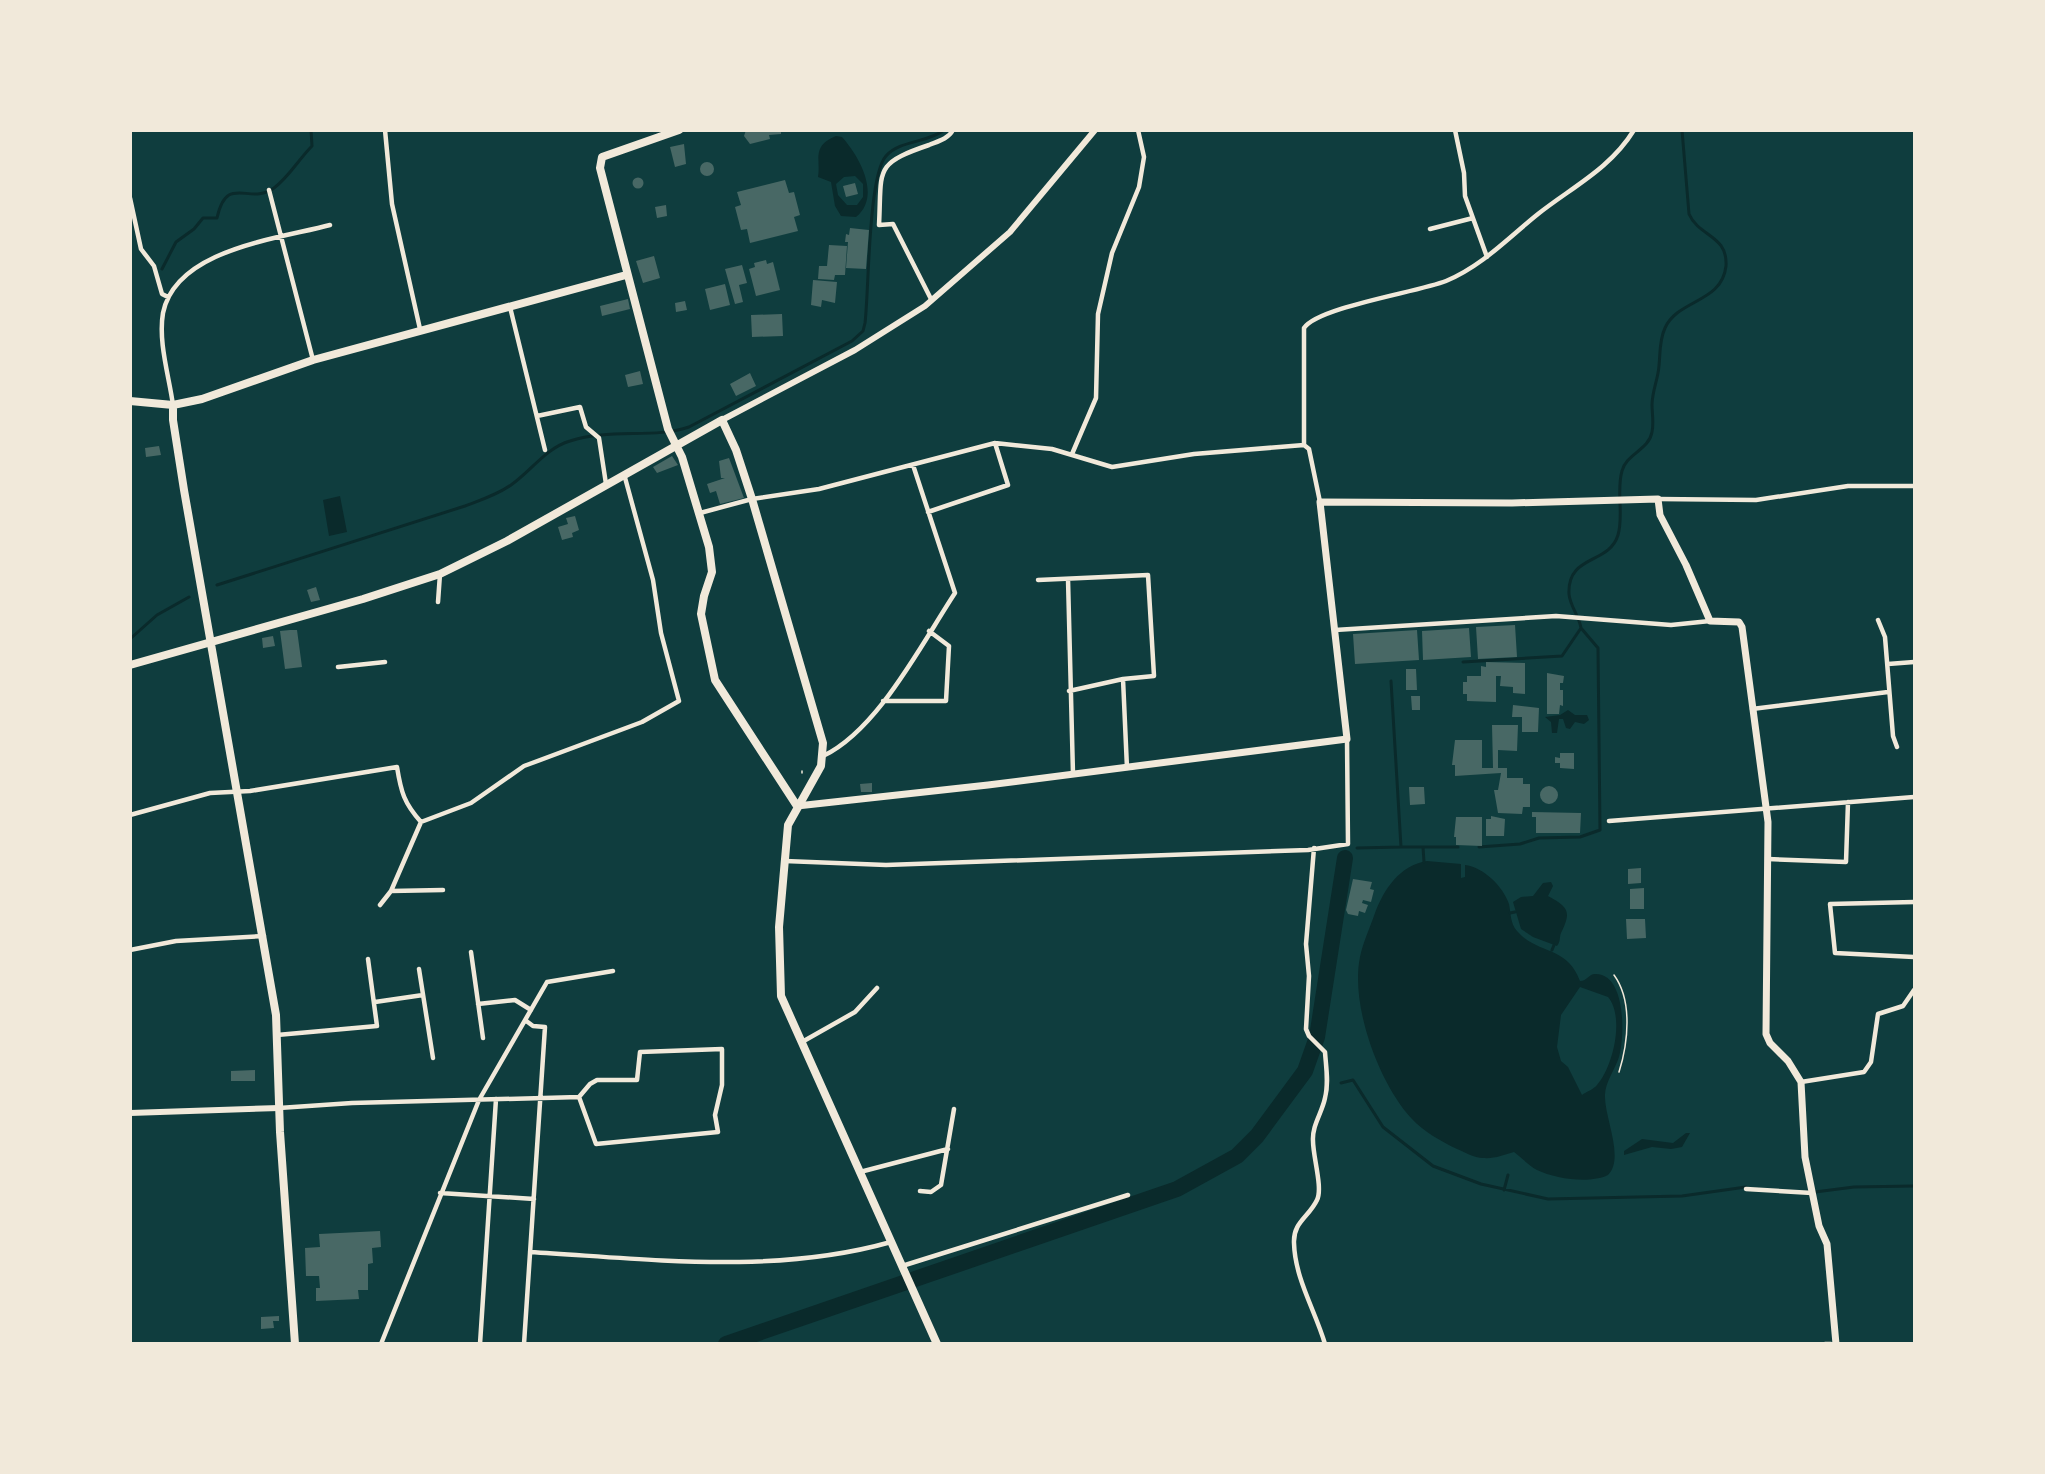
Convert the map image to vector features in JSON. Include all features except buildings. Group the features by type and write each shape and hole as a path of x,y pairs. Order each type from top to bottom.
{"main road":[{"path":"679,130 600,160 600,168 626,275 670,433 700,513 712,572 701,614 715,680 797,806"},
{"path":"130,401 173,405 202,399 313,360 420,329 626,275"},
{"path":"173,405 182,478 264,936 277,1035 279,1108 295,1344"},
{"path":"130,665 440,574 507,541 722,420 736,450 752,499 818,723 824,756 817,775 788,825 779,927 781,996 937,1344"},
{"path":"797,806 1127,768 1347,739 1320,502 1658,499 1660,515 1686,565 1710,621 1739,622 1742,627 1767,808 1766,1034 1770,1043 1788,1061 1801,1082 1805,1157 1819,1226 1827,1244 1836,1344"}],"street":[{"path":"385,130 392,204 420,329"},
{"path":"931,299 893,224 879,225 882,179 884,170 894,158 945,139 953,130"},
{"path":"722,420 855,350 931,299 1010,232 1095,130"},
{"path":"1072,454 1096,398 1098,314 1113,253 1139,187 1144,158 1138,130"},
{"path":"1455,130 1464,173 1465,196 1487,257"},
{"path":"1304,445 1304,328 1308,323 1342,310 1444,282 1472,268 1539,213 1588,180 1624,147 1634,130"},
{"path":"269,190 313,360"},
{"path":"130,198 141,249 154,266 162,294 168,297"},
{"path":"1430,229 1473,218"},
{"path":"173,405 162,333 163,314 168,297 192,268 225,252 330,225"},
{"path":"510,306 545,450"},
{"path":"537,416 580,407 586,427 599,438 606,484"},
{"path":"928,512 1008,485 995,443"},
{"path":"700,513 752,499 819,489 995,443 1072,454 1112,467 1194,454 1304,445 1309,449 1320,502"},
{"path":"824,756 859,732 955,593 913,465"},
{"path":"380,904 391,891 422,822 458,810 524,766 642,722 679,701 665,652 653,580 624,474"},
{"path":"1658,499 1756,500 1848,486 1914,486"},
{"path":"438,602 440,574"},
{"path":"1038,580 1148,575 1154,676 1124,679 1069,691"},
{"path":"1068,579 1069,691 1073,774"},
{"path":"1335,630 1556,616 1671,625 1710,621"},
{"path":"1878,620 1885,637 1888,692 1893,736 1897,747"},
{"path":"883,700 946,701 949,646 929,631"},
{"path":"338,667 385,662"},
{"path":"1888,664 1914,662"},
{"path":"1124,679 1127,768"},
{"path":"1752,709 1888,692"},
{"path":"786,861 886,866 1314,848 1348,844 1347,739"},
{"path":"130,815 210,793 238,791 397,767 401,791 408,807 422,822"},
{"path":"1609,821 1914,797"},
{"path":"1768,860 1846,862 1848,802"},
{"path":"1314,848 1306,944 1309,976 1306,1029 1309,1037 1325,1052 1327,1087 1312,1136 1313,1159 1318,1176 1317,1200 1298,1224 1294,1232 1294,1245 1308,1300 1325,1344"},
{"path":"391,891 443,890"},
{"path":"1914,903 1830,904 1835,953 1914,957"},
{"path":"130,950 176,941 264,936"},
{"path":"471,952 483,1038"},
{"path":"277,1035 377,1026 368,959"},
{"path":"419,969 433,1058"},
{"path":"381,1344 479,1100 548,982 613,971"},
{"path":"801,1043 855,1012 877,988"},
{"path":"1801,1082 1864,1072 1871,1062 1878,1014 1903,1006 1914,990"},
{"path":"375,1002 423,995"},
{"path":"478,1004 515,1000 531,1010"},
{"path":"524,1344 545,1027 533,1026 525,1020"},
{"path":"130,1113 579,1097 590,1084 597,1080 637,1080 640,1052 722,1048 722,1085 715,1115 717,1132 596,1144 579,1097"},
{"path":"480,1344 496,1099"},
{"path":"920,1191 931,1192 940,1185 954,1109"},
{"path":"860,1172 948,1149"},
{"path":"1746,1189 1812,1193"},
{"path":"440,1193 534,1199"},
{"path":"903,1266 1128,1196"},
{"path":"530,1252 715,1264 844,1255 891,1242"},
{"path":"1825,1344 1831,1344"}],"path":[{"path":"1614,975 1621,984 1626,1004 1625,1047 1619,1072"}],"water":[{"path":"836,136 842,137 861,165 865,176 867,198 864,208 856,217 841,216 835,206 831,182 818,177 820,149 828,140","holes":["855,176 863,184 863,197 857,205 847,205 838,195 836,184 844,177"]},
{"path":"340,496 347,532 329,536 323,500"},
{"path":"1568,710 1575,715 1587,715 1589,720 1584,724 1575,722 1570,729 1566,728 1563,719 1559,719 1557,733 1552,733 1551,722 1545,717 1560,715"},
{"path":"1427,861 1461,864 1461,878 1465,877 1465,865 1479,869 1492,878 1506,897 1513,925 1525,939 1568,961 1580,981 1595,974 1605,976 1613,984 1621,1007 1622,1035 1619,1057 1605,1090 1615,1158 1613,1168 1608,1175 1583,1180 1563,1178 1537,1170 1514,1152 1487,1158 1470,1155 1427,1132 1400,1104 1378,1065 1370,1043 1359,998 1358,976 1363,946 1383,895 1394,879 1417,863","holes":["1580,987 1608,997 1616,1017 1612,1055 1603,1077 1594,1088 1582,1095 1568,1067 1561,1061 1557,1047 1561,1015"]},
{"path":"1551,882 1553,886 1548,896 1564,907 1567,915 1557,946 1533,937 1521,929 1513,902 1521,897 1533,896 1543,883"},
{"path":"1686,1133 1690,1133 1682,1147 1671,1149 1652,1147 1624,1155 1624,1151 1642,1139 1673,1143"}],"waterway":[{"path":"162,269 176,242 194,229 203,218 217,218 221,205 227,197 233,193 265,193 279,184 312,146 311,130"},
{"path":"217,585 489,497 511,485 561,444 600,435 676,431 689,427 852,341 863,331 865,323 872,209 880,168 886,156 892,151 944,130"},
{"path":"1463,662 1562,656 1581,628 1569,594 1570,581 1581,566 1613,545 1618,535 1620,479 1624,465 1647,443 1652,432 1652,405 1659,367 1661,339 1665,328 1679,311 1717,287 1723,278 1726,266 1725,256 1718,242 1699,227 1689,214 1682,130"},
{"path":"130,639 157,615 189,597"},
{"path":"1479,847 1520,844 1539,838 1580,837 1600,830 1598,648 1581,628"},
{"path":"1357,848 1401,847 1391,681"},
{"path":"1401,847 1458,847"},
{"path":"1423,847 1424,862"},
{"path":"726,1344 1177,1189 1237,1156 1257,1136 1305,1071 1317,1037 1345,858"},
{"path":"1510,913 1515,912"},
{"path":"1552,950 1554,945"},
{"path":"1341,1083 1353,1080 1383,1127 1433,1166 1481,1184 1548,1199 1682,1196 1746,1187"},
{"path":"1504,1190 1508,1175"},
{"path":"1815,1192 1854,1187 1914,1186"}]}
